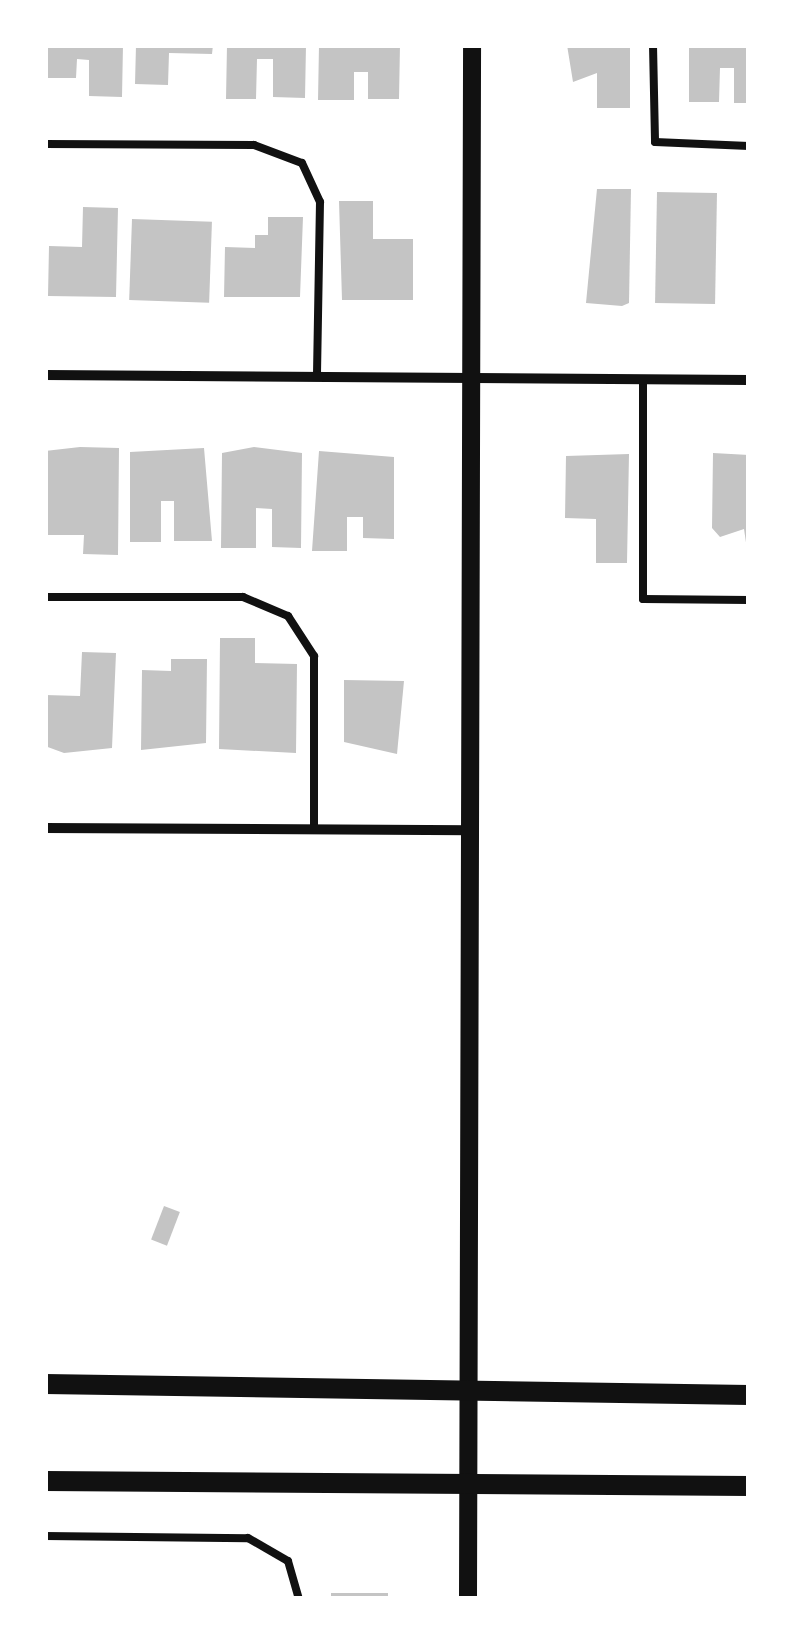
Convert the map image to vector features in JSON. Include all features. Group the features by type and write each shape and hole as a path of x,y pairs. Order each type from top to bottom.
{"main road":[{"path":"45,1384 749,1395"},
{"path":"45,1480 749,1486"}],"street":[{"path":"468,1599 472,45"},
{"path":"45,375 471,375 749,380"},
{"path":"45,828 470,830"}],"lane":[{"path":"653,45 655,142 749,146"},
{"path":"45,144 254,145 302,164 320,202 317,375"},
{"path":"643,381 643,600 749,600"},
{"path":"45,597 243,597 288,616 314,656 314,830"},
{"path":"45,1536 248,1538 288,1562 300,1599"}],"building":[{"path":"47,45 123,45 122,97 89,96 89,60 77,59 76,78 47,78"},
{"path":"136,45 213,45 212,54 169,53 168,85 135,84"},
{"path":"227,45 306,45 305,98 273,97 273,59 257,59 256,99 226,99"},
{"path":"319,45 400,45 399,99 368,99 368,72 354,72 354,100 318,100"},
{"path":"567,45 630,45 630,108 597,108 597,73 573,82"},
{"path":"689,45 749,45 749,103 734,103 734,68 720,68 719,102 689,102"},
{"path":"597,189 631,189 629,303 622,306 586,303"},
{"path":"657,192 717,193 715,304 655,303"},
{"path":"339,201 373,201 373,239 413,239 413,300 342,300"},
{"path":"83,207 118,208 116,297 48,296 49,246 82,247"},
{"path":"268,217 303,217 300,297 224,297 225,247 255,248 255,235 268,235"},
{"path":"132,219 212,222 209,303 129,300"},
{"path":"254,447 302,453 301,548 272,547 272,509 256,508 256,548 221,548 222,453"},
{"path":"119,448 118,555 83,554 84,535 45,535 45,451"},
{"path":"204,448 212,541 174,541 174,501 161,501 161,542 130,542 130,452"},
{"path":"319,451 394,457 394,539 363,538 363,517 347,517 347,551 312,551"},
{"path":"713,453 749,455 749,563 744,529 720,537 712,528"},
{"path":"629,454 627,563 596,563 596,519 565,518 566,456"},
{"path":"220,638 255,638 255,663 297,664 296,753 219,749"},
{"path":"82,652 116,653 112,748 64,753 45,746 45,695 80,696"},
{"path":"171,659 207,659 206,743 141,750 142,670 171,671"},
{"path":"344,680 404,681 397,754 344,742"},
{"path":"164,1206 180,1212 167,1246 151,1240"},
{"path":"331,1593 388,1593 388,1599 331,1599"}]}
